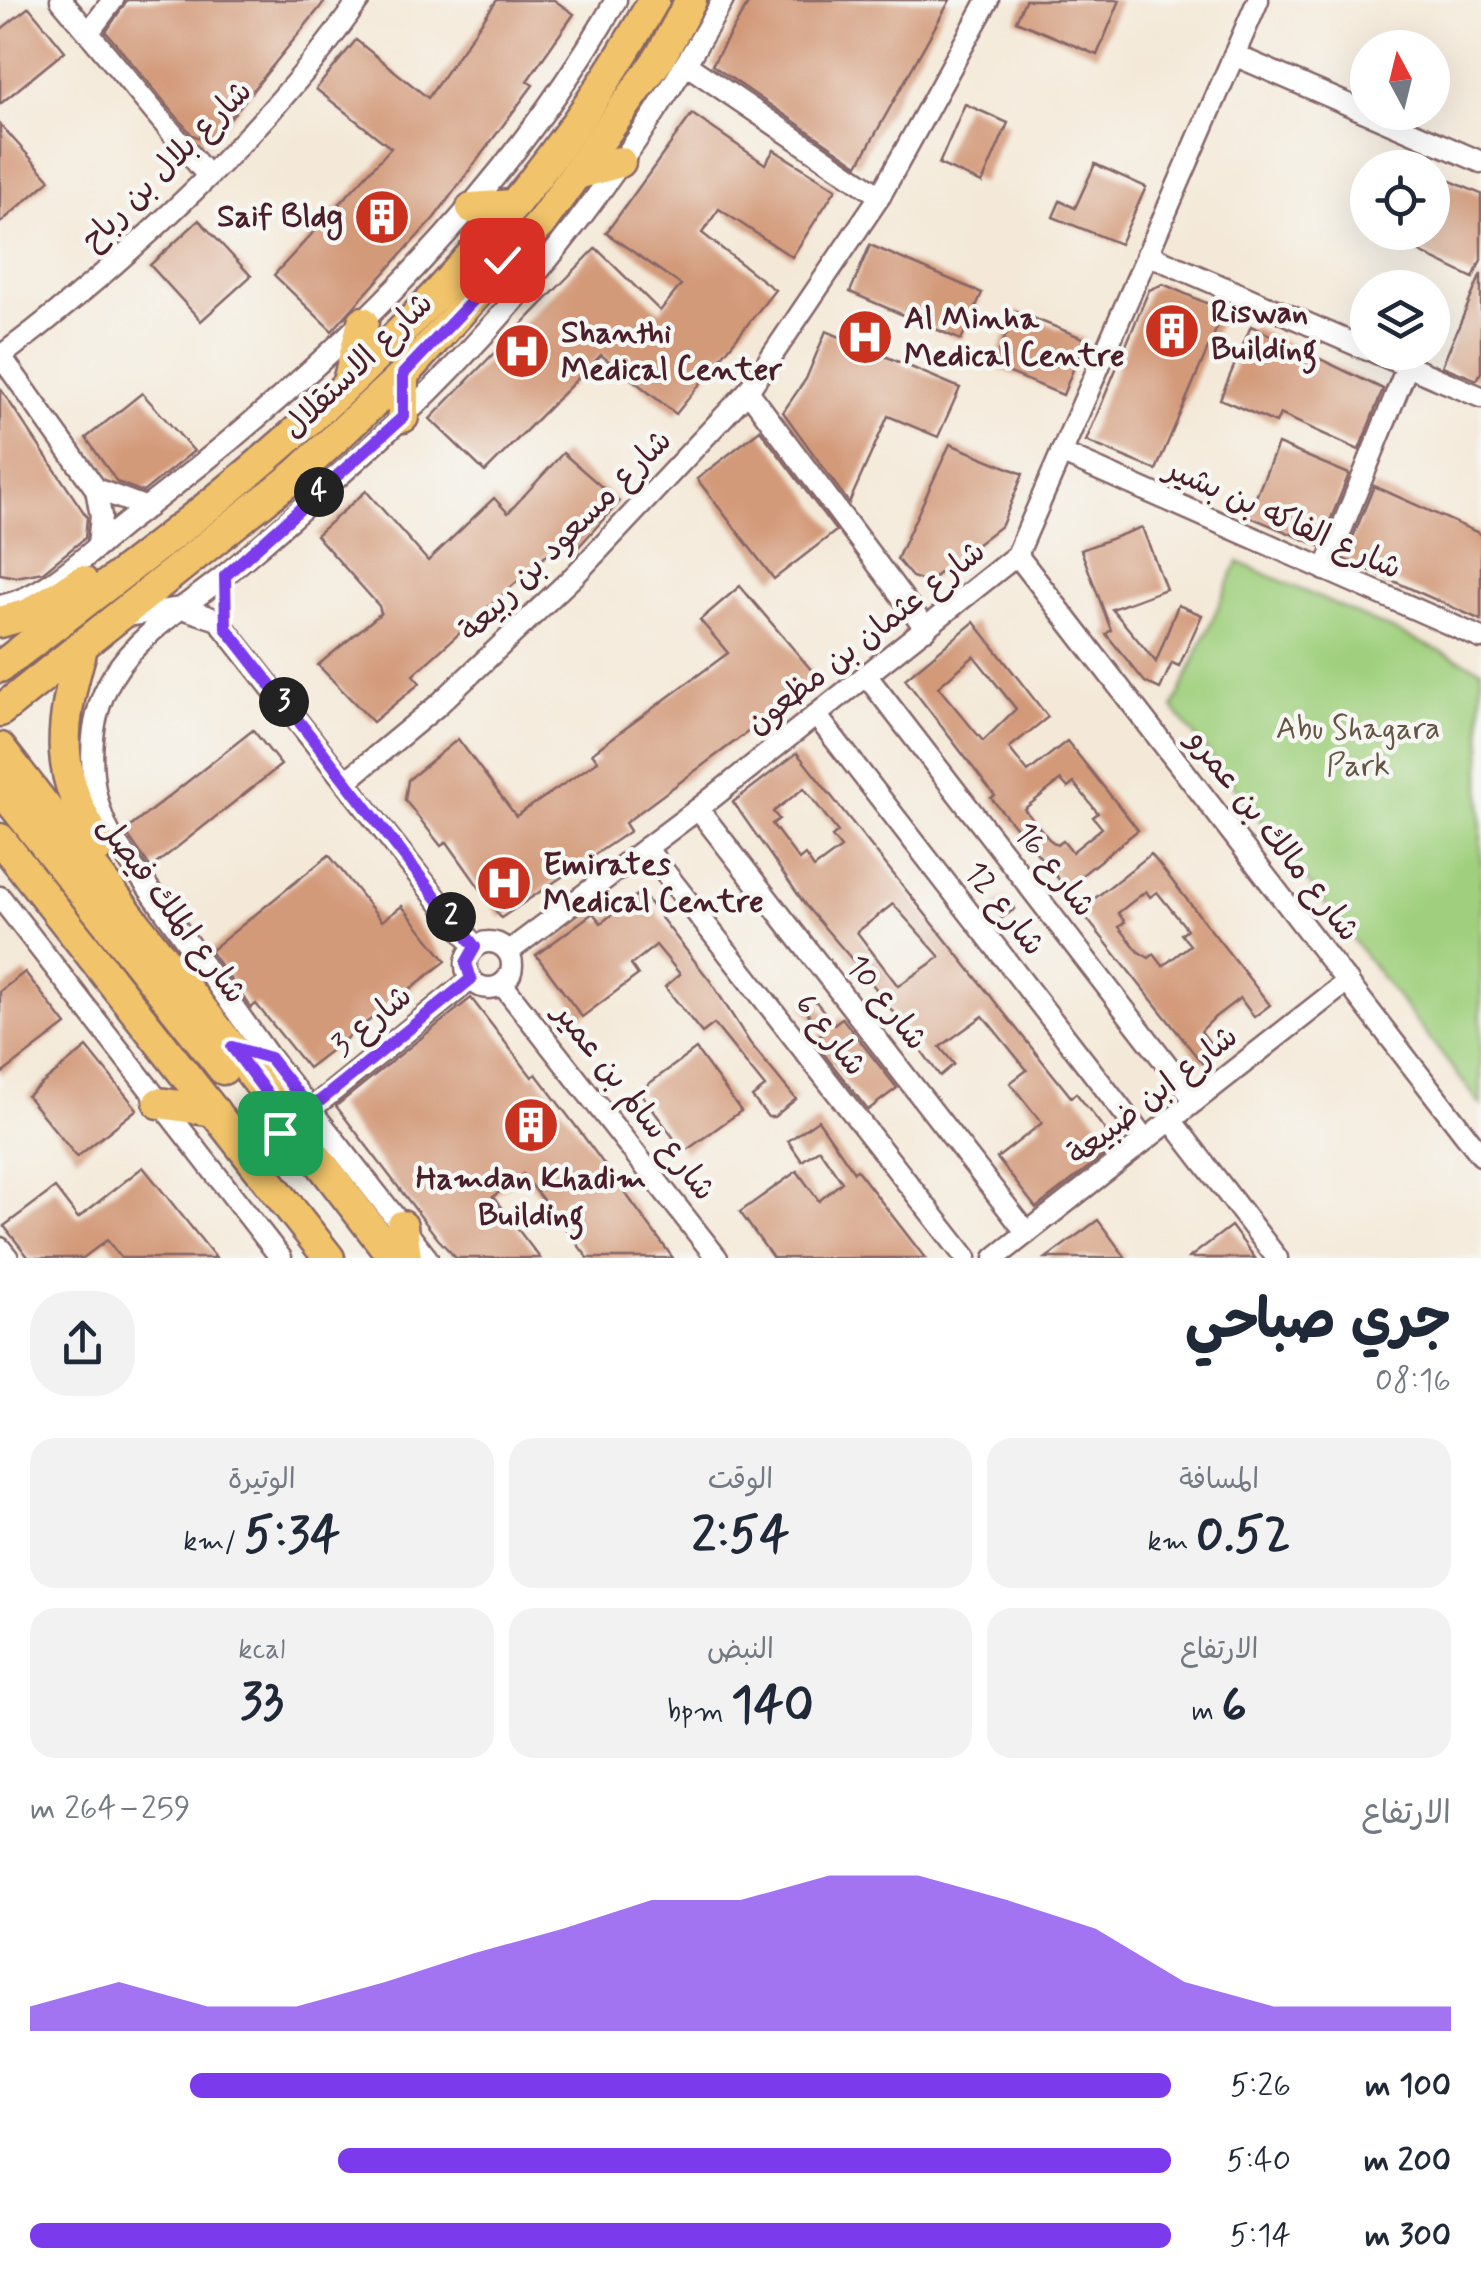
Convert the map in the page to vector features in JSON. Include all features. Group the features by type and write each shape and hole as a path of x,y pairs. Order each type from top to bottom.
{"main road":[{"name":"شارع الاستقلال","path":"0,667 227,492 346,386 512,205 593,98 654,0"},
{"name":"شارع الاستقلال","path":"0,711 298,474 403,374 514,257 578,174 660,57 691,0"},
{"path":"578,174 620,162"},
{"path":"514,257 498,259 494,250 540,191 540,168"},
{"path":"472,208 512,205"},
{"path":"346,386 362,322"},
{"path":"403,374 403,417"},
{"path":"0,622 29,614 102,568 136,562"},
{"path":"82,648 68,712 67,777 81,818 106,856 108,883"},
{"name":"شارع الملك فيصل","path":"0,748 394,1258"},
{"path":"0,788 256,1112 280,1133 308,1148"},
{"path":"0,839 329,1258"},
{"path":"232,1047 270,1058"},
{"path":"159,1103 214,1112"},
{"path":"402,1226 406,1258"}],"street":[{"path":"62,0 208,176"},
{"path":"88,32 112,0"},
{"name":"شارع بلال بن رباح","path":"1,356 91,284 208,176 327,43 359,0"},
{"name":"شارع الاستقلال","path":"0,606 35,592 147,508 252,423 362,322 472,208 557,94 616,0"},
{"name":"شارع الاستقلال","path":"182,608 225,576 403,417 522,289 620,162 686,65 724,0"},
{"name":"شارع مسعود بن ربيعة","path":"346,782 438,705 576,574 748,391 880,196 988,0"},
{"name":"شارع عثمان بن مظعون","path":"508,952 698,809 1017,555 1258,0"},
{"path":"1234,55 1481,162"},
{"path":"686,65 880,196"},
{"path":"1147,254 1350,342"},
{"path":"1,356 96,489 101,516 98,545"},
{"path":"1325,570 1407,370"},
{"path":"1415,370 1481,397"},
{"path":"748,391 926,629"},
{"name":"شارع الفاكه بن بشير","path":"1061,454 1481,638"},
{"path":"96,489 147,508"},
{"name":"شارع مالك بن عمرو","path":"1017,555 1481,1155"},
{"path":"225,576 226,628"},
{"path":"120,618 182,608 207,613 226,628 475,947"},
{"name":"شارع الملك فيصل","path":"182,608 122,662 103,697 94,736 96,800 111,836 270,1058 427,1258"},
{"name":"شارع 16","path":"866,676 1195,1101"},
{"name":"شارع 12","path":"816,715 1145,1140"},
{"name":"شارع 10","path":"698,809 1027,1233"},
{"name":"شارع 6","path":"646,848 966,1258"},
{"path":"0,897 282,1258"},
{"path":"496,943 508,952 512,966 502,984 482,987 471,979 466,963 475,947 496,943"},
{"name":"شارع 3","path":"310,1109 471,979"},
{"name":"شارع ابن ضبيعة","path":"1001,1256 1348,981"},
{"name":"شارع سالم بن عمير","path":"502,984 718,1258"},
{"path":"1170,1120 1276,1258"},
{"path":"0,1248 8,1258"}],"green space":[{"name":"Abu Shagara Park","path":"1238,562 1481,669 1481,1105 1173,708"}],"building":[{"path":"127,0 326,0 211,142 192,135 106,32"},
{"path":"497,0 554,0 574,14 527,81 533,85 434,218 332,331 274,275 391,148 316,89 356,40 428,98"},
{"path":"750,0 950,0 858,165 712,65"},
{"path":"1025,0 1120,0 1097,55 1016,21"},
{"path":"29,7 65,51 0,104 0,30"},
{"path":"965,104 1008,123 982,183 939,164"},
{"path":"692,114 765,164 774,150 836,189 792,257 719,209 702,233 775,290 676,414 601,355 485,472 430,419 596,248 660,311 681,285 606,233"},
{"path":"0,124 50,180 0,223"},
{"path":"1095,164 1146,187 1120,244 1053,217 1060,201 1075,208"},
{"path":"1450,181 1481,194 1481,260 1473,278 1416,250 1450,250"},
{"path":"199,220 251,276 201,321 150,265"},
{"path":"870,245 982,293 961,340 850,292"},
{"path":"1481,274 1481,372 1477,380 1450,369 1450,347"},
{"path":"1163,284 1224,311 1156,470 1086,441 1149,290"},
{"path":"1016,311 1085,339 1063,395 993,366"},
{"path":"1251,326 1383,389 1359,450 1280,414 1276,423 1220,399"},
{"path":"826,331 960,388 938,437 888,416 849,503 783,412 806,379"},
{"path":"0,388 87,517 85,538 43,572 16,577 0,574"},
{"path":"142,393 194,451 143,492 117,482 86,438"},
{"path":"760,430 836,531 774,579 697,479"},
{"path":"950,444 1023,474 1002,525 928,582 912,577 897,559"},
{"path":"1278,444 1349,474 1320,546 1248,516"},
{"path":"563,453 619,502 572,554 560,543 413,675 420,683 373,722 318,665 381,613 379,606 316,535 366,491 428,561 494,498 508,513"},
{"path":"1374,486 1481,534 1481,620 1344,559"},
{"path":"1142,527 1166,589 1112,609 1156,662 1178,605 1202,615 1179,666 1172,663 1160,689 1145,682 1106,634 1111,630 1081,550"},
{"path":"740,586 819,679 625,823 630,831 501,918 447,842 441,846 405,800 408,780 458,739 516,816 598,761 592,753 728,653 700,620"},
{"path":"974,622 1048,717 1009,748 1028,772 1067,741 1138,830 1066,888 991,798 995,796 905,679","holes":["974,656 1016,709 983,741 938,687","1061,780 1068,788 1074,783 1098,813 1093,817 1102,828 1072,852 1063,841 1057,845 1049,839 1024,809"]},
{"path":"253,730 281,765 151,868 125,831"},
{"path":"797,753 1071,1097 1076,1093 1117,1145 1036,1208 997,1158 1042,1123 1010,1083 1027,1070 983,1016 940,1047 954,1064 940,1076 868,978 806,906 733,802","holes":["804,788 838,832 832,837 841,848 814,868 805,855 799,860 772,824 779,819 773,812","893,904 940,957 898,986 857,932"]},
{"path":"1151,854 1270,1005 1254,1017 1240,998 1215,1017 1201,1031 1217,1052 1202,1063 1080,910","holes":["1146,891 1150,897 1157,892 1187,929 1181,934 1190,945 1163,966 1154,954 1149,958 1139,952 1119,927 1125,922 1118,913"]},
{"path":"329,855 382,921 402,906 446,961 308,1068 256,1004 251,1008 210,951"},
{"path":"641,892 711,982 750,1043 796,1099 774,1117 768,1117 752,1097 765,1087 714,1024 702,1033 665,987 680,974 656,945 631,965 638,975 582,1017 536,955 593,913 601,923"},
{"path":"1006,897 1015,909 1002,918 993,906"},
{"path":"25,972 66,1025 0,1075 0,991"},
{"path":"471,998 532,1077 536,1074 673,1258 588,1258 523,1174 493,1197 540,1258 456,1258 438,1239 336,1106"},
{"path":"813,998 834,1024 842,1018 897,1088 868,1110 813,1040 823,1033 802,1006"},
{"path":"87,1047 137,1109 77,1157 27,1096"},
{"path":"696,1049 741,1111 684,1152 639,1091"},
{"path":"818,1120 854,1172 857,1170 925,1258 773,1258 740,1212 797,1171 819,1201 842,1182 819,1149 802,1161 788,1141"},
{"path":"143,1167 216,1258 121,1258 107,1240 83,1258 29,1258 4,1226 55,1188 78,1218"},
{"path":"1098,1220 1126,1258 1046,1258"},
{"path":"1231,1226 1255,1258 1189,1258"}],"place":[{"name":"Saif Bldg","path":"382,217"},
{"name":"Riswan Building","path":"1172,331"},
{"name":"Al Minha Medical Centre","path":"865,337"},
{"name":"Shanthi Medical Center","path":"522,351"},
{"name":"Emirates Medical Centre","path":"504,883"},
{"name":"Hamdan Khadim Building","path":"531,1125"}],"route":[{"path":"280,1133 308,1148 232,1047 270,1058 310,1109 471,979 466,963 475,947 226,628 222,602 225,576 403,417 403,374 514,257 502,260"}]}
